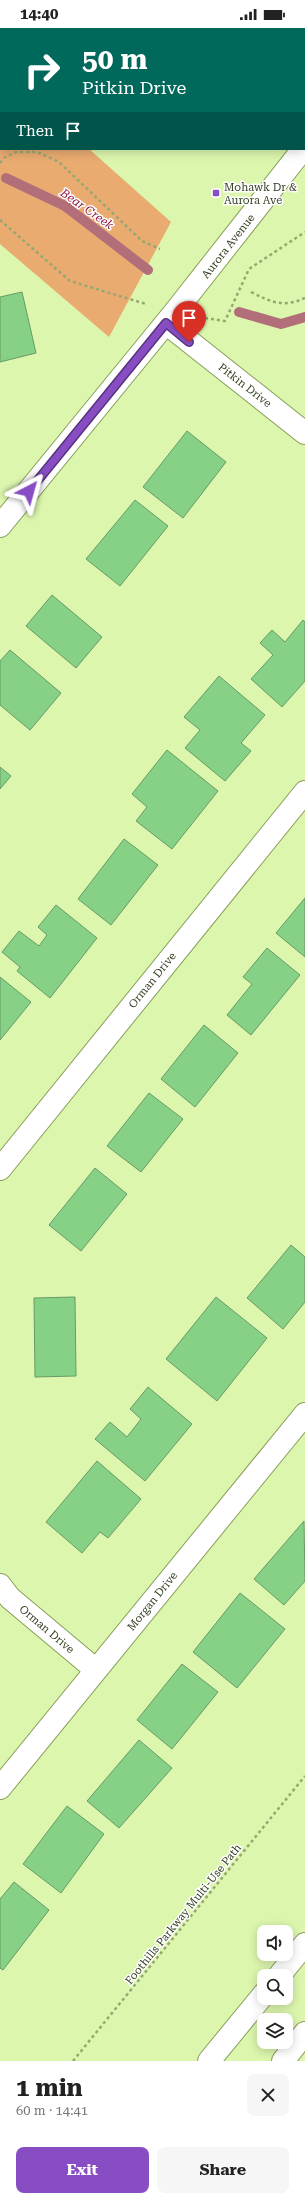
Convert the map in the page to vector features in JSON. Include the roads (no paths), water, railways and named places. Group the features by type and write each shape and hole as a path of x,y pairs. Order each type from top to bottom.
{"main road":[{"name":"Aurora Avenue","path":"0,526 170,318 302,150"},
{"name":"Pitkin Drive","path":"170,318 305,433"},
{"name":"Orman Drive","path":"0,1169 305,792"},
{"name":"Morgan Drive","path":"0,1788 305,1414"},
{"name":"Orman Drive","path":"0,1585 10,1598 96,1670"},
{"path":"284,1969 305,1944"},
{"path":"209,2061 257,2003"},
{"path":"283,2061 305,2034"}],"waterway":[{"name":"Bear Creek","path":"6,178 65,206 148,270"},
{"name":"Bear Creek","path":"239,312 281,324 305,317"}],"place":[{"name":"Mohawk Dr & Aurora Ave","path":"216,193"}]}
